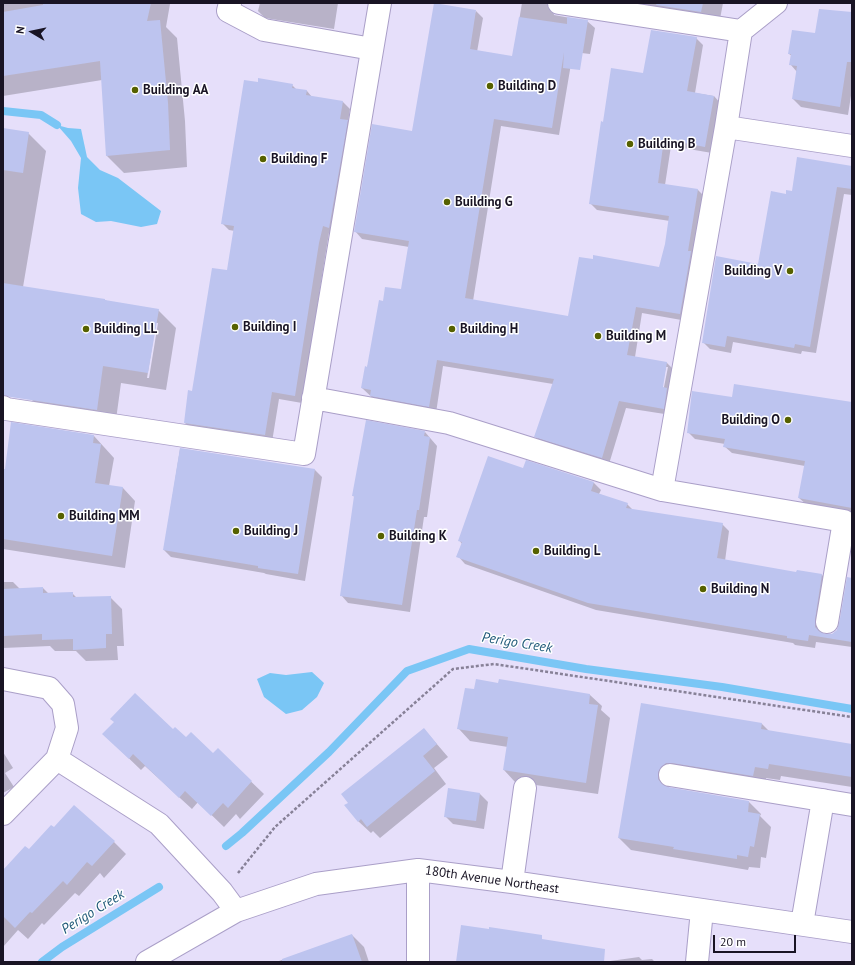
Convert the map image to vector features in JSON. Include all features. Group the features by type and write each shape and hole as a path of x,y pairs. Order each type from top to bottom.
{"street":[{"path":"230,3 228,11 264,30 372,49"},
{"path":"3,407 6,409 36,414 304,454 380,3"},
{"path":"559,3 740,31"},
{"path":"662,490 726,127 740,31 776,3"},
{"path":"726,127 852,146"},
{"path":"313,398 449,423 662,490 848,522 828,622"},
{"path":"3,679 49,688 63,704 67,728 57,759 3,814"},
{"path":"57,759 160,824 222,892 236,911"},
{"path":"670,775 852,805"},
{"path":"512,882 525,788"},
{"path":"802,924 823,800"},
{"path":"418,870 418,962"},
{"name":"180th Avenue Northeast","path":"147,962 236,911 316,884 418,870 512,882 852,932"},
{"path":"697,962 702,910"}],"path":[{"path":"222,892 275,828 453,670 494,664 852,718"}],"water":[{"path":"57,125 81,129 87,157 100,170 118,178 161,211 157,224 141,227 111,221 96,222 81,214 78,188 81,158 71,141"},
{"path":"312,672 324,683 317,697 302,710 286,714 264,697 257,679 270,673 286,675"}],"building":[{"path":"43,3 151,3 147,21 160,20 168,103 170,150 106,156 100,61 3,76 3,12 43,5"},
{"path":"434,3 476,10 470,49 512,56 519,17 567,24 567,17 588,20 580,70 563,68 564,52 552,128 494,119 465,298 568,316 579,257 593,259 593,255 659,267 665,244 669,216 589,204 601,121 603,122 611,68 643,73 651,30 697,37 687,91 714,96 705,147 664,139 658,183 698,189 688,251 691,251 680,314 636,307 627,355 667,362 663,387 667,388 664,409 619,401 602,458 534,437 554,379 437,360 429,407 370,396 371,390 361,388 365,366 367,367 379,300 383,301 385,287 401,289 409,241 354,232 372,124 412,131"},
{"path":"657,3 703,3 701,12 656,5"},
{"path":"819,9 852,12 852,62 847,62 840,107 792,99 797,66 789,65 791,54 788,54 792,30 815,33"},
{"path":"258,78 293,84 292,88 307,90 306,95 343,101 340,119 348,120 329,228 323,226 319,243 295,396 272,392 265,435 184,423 188,390 192,391 212,268 227,270 234,226 221,224 244,80 258,82"},
{"path":"3,128 29,132 23,173 3,170"},
{"path":"797,157 852,166 852,189 837,187 810,347 795,344 794,348 727,336 725,347 702,343 716,256 758,264 771,191 786,194 786,190 792,191"},
{"path":"3,283 159,309 148,373 103,366 97,410 3,395"},
{"name":"Building O","path":"734,384 852,402 852,508 798,498 805,461 723,447 725,439 687,433 692,391 732,397"},
{"name":"Building K","path":"366,420 425,431 424,436 430,437 402,605 340,596 354,496 352,496"},
{"name":"Building MM","path":"11,422 94,435 93,443 101,444 95,483 123,487 112,556 3,539 3,469 5,469"},
{"path":"180,448 315,469 298,574 163,550"},
{"path":"488,456 523,468 526,460 594,482 591,491 628,503 626,508 723,523 717,558 796,572 797,570 822,574 815,627 825,634 832,634 837,630 847,577 852,578 852,642 809,635 808,641 787,638 787,636 588,603 456,557 462,542 458,541"},
{"path":"43,587 43,593 73,592 73,597 111,596 112,634 106,634 106,648 73,650 73,639 42,640 42,634 3,636 3,589"},
{"path":"476,679 498,683 499,679 590,694 589,704 598,705 586,783 503,770 508,737 457,729 465,688 474,689"},
{"path":"135,693 173,729 175,727 186,737 191,732 213,753 218,748 252,781 228,808 223,803 211,816 185,791 179,798 133,754 129,759 102,734 114,722 110,719"},
{"path":"641,703 762,723 761,729 852,744 852,777 769,764 768,769 755,767 753,776 666,763 661,767 658,773 658,779 662,784 668,787 749,801 748,812 760,814 754,847 750,846 748,857 737,855 737,859 673,849 674,847 618,838"},
{"path":"424,728 437,744 423,756 435,771 367,827 361,819 358,822 344,805 348,803 341,794"},
{"path":"448,788 480,793 476,821 444,817"},
{"path":"74,805 115,841 92,866 87,862 67,885 63,881 15,928 3,916 3,870 25,846 29,849 51,825 54,827"},
{"path":"461,925 489,929 489,927 542,935 542,939 605,949 604,962 456,962"},
{"path":"352,934 362,962 282,962 282,959"}],"waterway":[{"path":"3,111 41,115 57,125"},
{"name":"Perigo Creek","path":"226,846 329,752 407,671 469,649 586,669 722,687 852,709"},
{"name":"Perigo Creek","path":"42,962 62,947 159,887"}],"place":[{"name":"Building D","path":"490,86"},
{"name":"Building AA","path":"135,90"},
{"name":"Building B","path":"630,144"},
{"name":"Building F","path":"263,159"},
{"name":"Building G","path":"447,202"},
{"name":"Building V","path":"790,271"},
{"name":"Building I","path":"235,327"},
{"name":"Building LL","path":"86,329"},
{"name":"Building H","path":"452,329"},
{"name":"Building M","path":"598,336"},
{"name":"Building O","path":"788,420"},
{"name":"Building MM","path":"61,516"},
{"name":"Building J","path":"236,531"},
{"name":"Building K","path":"381,536"},
{"name":"Building L","path":"536,551"},
{"name":"Building N","path":"703,589"}]}
